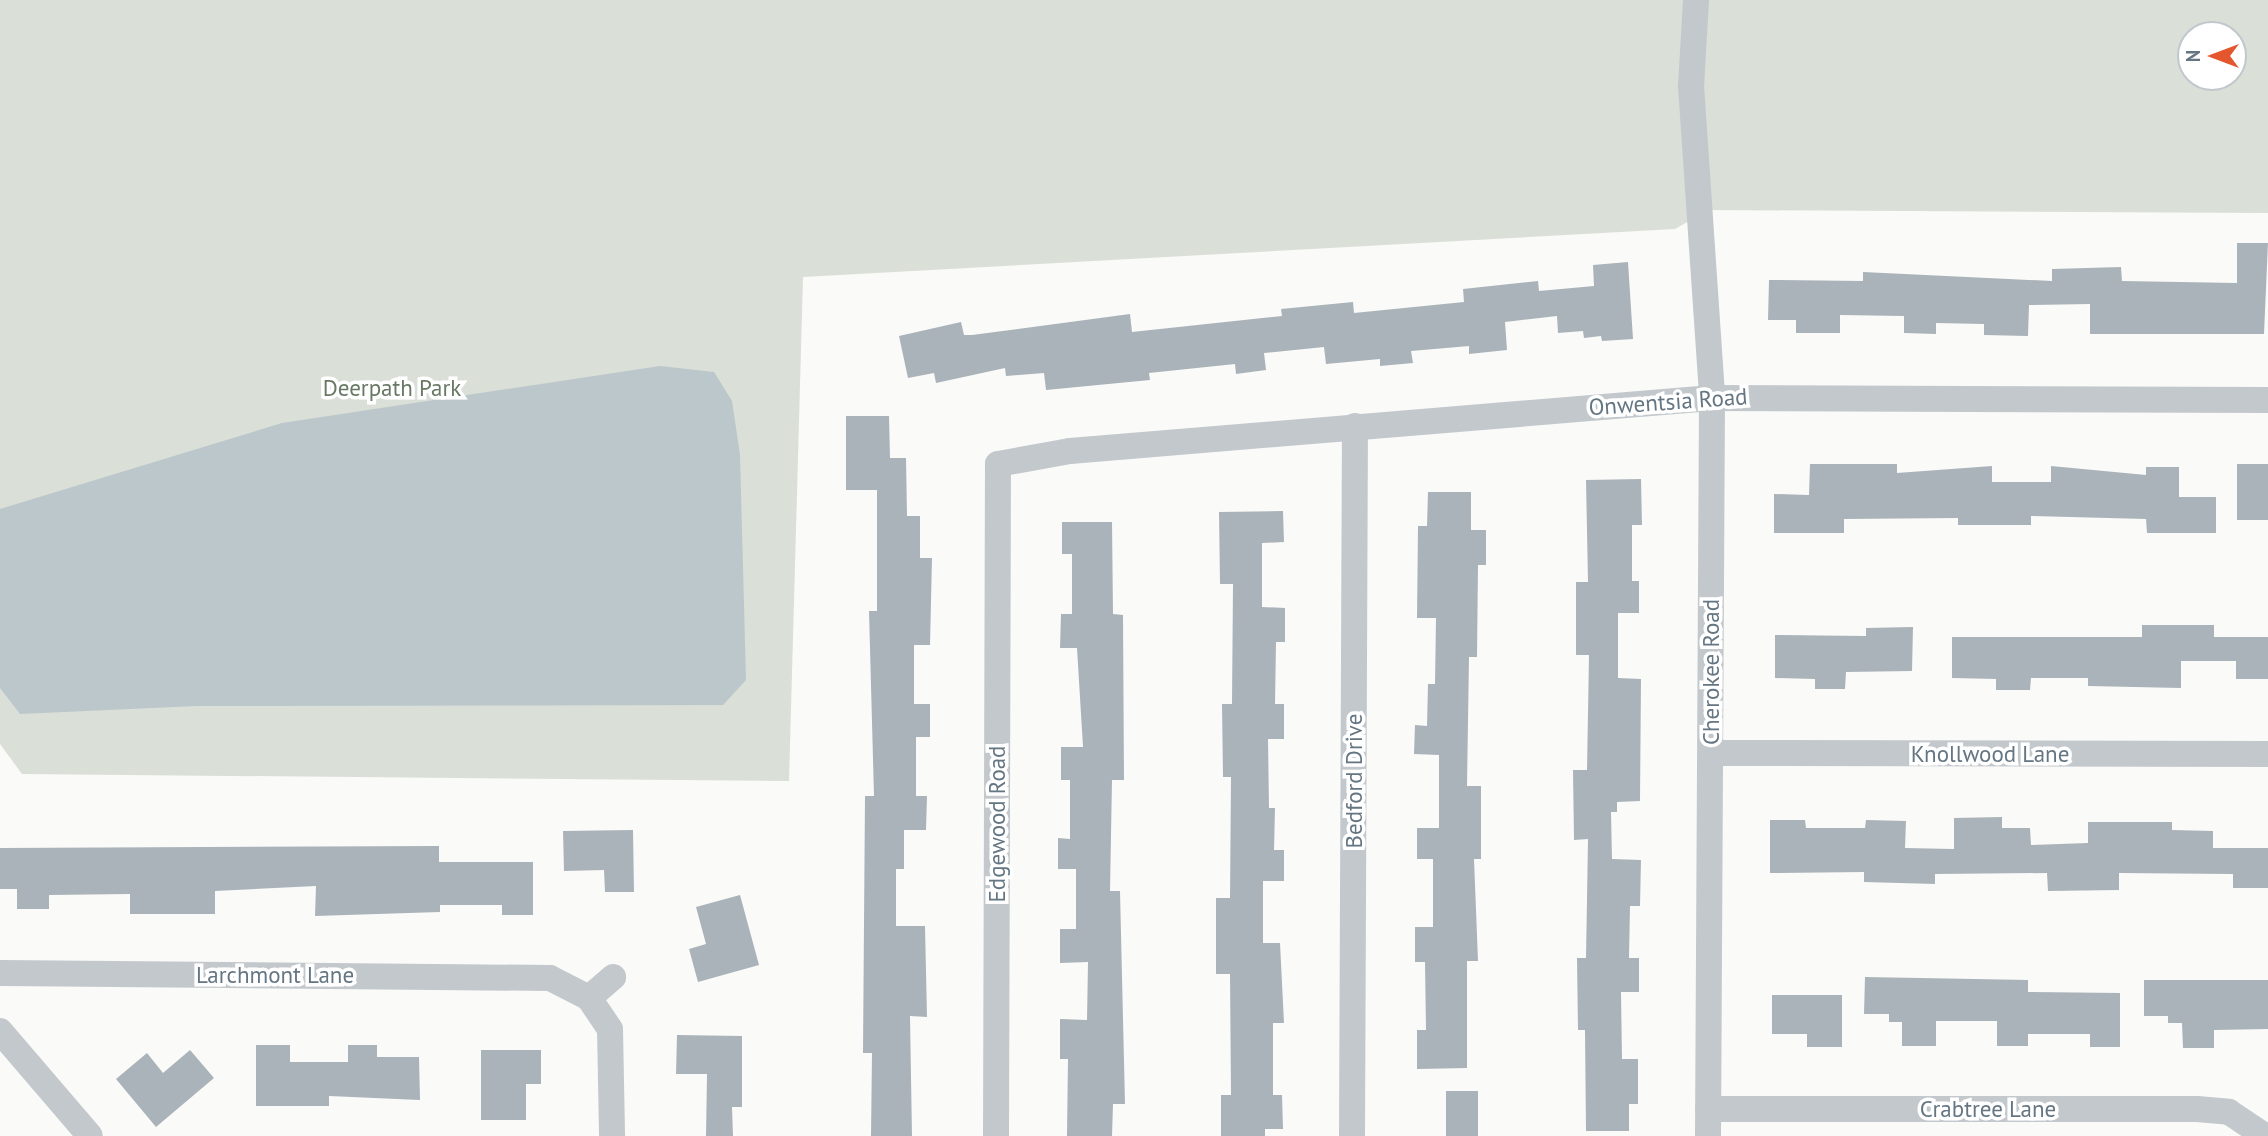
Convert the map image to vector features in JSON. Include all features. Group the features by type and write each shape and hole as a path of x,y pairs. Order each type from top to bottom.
{"street":[{"name":"Cherokee Road","path":"1696,0 1691,86 1696,208 1712,398 1708,1136"},
{"name":"Onwentsia Road","path":"1070,451 1712,398 2268,400"},
{"name":"Bedford Drive","path":"1352,1136 1355,426"},
{"name":"Edgewood Road","path":"996,1136 998,464 1070,451"},
{"name":"Knollwood Lane","path":"1711,753 2268,754"},
{"name":"Larchmont Lane","path":"0,973 550,978 589,998"},
{"path":"612,1136 610,1029 589,998 613,977"},
{"path":"0,1031 90,1136"},
{"name":"Crabtree Lane","path":"1708,1109 2197,1109 2229,1112 2264,1133"}],"green space":[{"name":"Deerpath Park","path":"0,0 2268,0 2268,213 1709,210 1675,229 803,277 789,781 22,774 0,744"}],"shaded area":[{"path":"660,366 714,372 732,401 740,455 746,680 723,705 196,706 20,714 0,688 0,509 282,423"}],"building":[{"path":"2237,243 2268,243 2264,334 2090,334 2090,304 2029,305 2028,336 1984,335 1984,324 1936,323 1936,334 1904,333 1904,316 1840,315 1840,333 1796,333 1796,320 1768,320 1769,280 1863,281 1863,272 2052,281 2052,269 2121,267 2122,281 2237,283"},
{"path":"1628,262 1633,339 1602,341 1601,336 1584,338 1583,331 1558,333 1557,316 1505,322 1507,350 1469,354 1469,346 1411,351 1413,363 1380,366 1380,359 1326,364 1324,347 1264,353 1266,370 1236,374 1235,364 1149,373 1150,380 1046,390 1044,373 1006,376 1005,368 936,383 934,373 908,378 899,336 961,322 964,335 972,335 1130,314 1132,332 1282,316 1281,309 1353,302 1354,313 1464,302 1463,289 1538,281 1539,291 1594,286 1593,265"},
{"path":"846,416 889,416 890,458 906,458 907,516 920,516 920,558 932,558 930,645 914,645 914,704 930,704 930,737 916,737 916,796 927,796 926,830 904,830 904,869 896,869 896,926 925,926 927,1017 910,1016 912,1136 871,1136 872,1053 863,1053 865,796 874,796 869,611 877,611 877,490 846,490"},
{"path":"1810,464 1897,464 1897,473 1992,466 1992,482 2051,482 2051,466 2146,475 2146,467 2179,467 2179,497 2216,497 2216,533 2147,533 2146,519 2031,516 2031,525 1958,525 1958,518 1844,519 1844,533 1774,533 1774,494 1809,495"},
{"path":"2237,464 2268,464 2268,520 2237,520"},
{"path":"1641,479 1642,525 1632,525 1632,581 1639,581 1639,613 1618,613 1618,678 1641,679 1640,801 1617,802 1617,812 1611,812 1612,859 1641,860 1640,906 1630,906 1629,958 1639,958 1639,992 1621,992 1622,1059 1638,1059 1638,1104 1629,1104 1629,1131 1586,1131 1585,1030 1578,1030 1577,958 1586,958 1588,839 1574,840 1573,770 1587,770 1589,655 1576,655 1576,582 1588,582 1586,480"},
{"path":"1428,492 1471,492 1471,530 1486,530 1486,565 1478,565 1477,657 1469,657 1467,786 1481,786 1481,859 1474,859 1478,961 1467,961 1467,1068 1417,1069 1417,1030 1426,1030 1425,962 1415,962 1415,927 1433,927 1433,859 1417,859 1417,828 1439,828 1439,755 1414,754 1415,725 1427,726 1428,684 1435,684 1436,618 1417,618 1418,526 1427,526"},
{"path":"1283,511 1284,542 1262,543 1262,607 1285,608 1285,642 1276,642 1275,704 1284,704 1284,739 1268,739 1269,808 1275,808 1274,850 1284,850 1284,881 1263,881 1263,943 1280,943 1284,1023 1273,1023 1273,1095 1282,1095 1283,1129 1265,1129 1265,1136 1221,1136 1221,1095 1231,1095 1230,974 1216,974 1216,898 1230,898 1231,777 1223,777 1222,704 1232,704 1233,584 1220,584 1219,512"},
{"path":"1062,522 1112,522 1113,614 1123,615 1124,780 1112,780 1110,891 1120,891 1125,1104 1113,1104 1112,1136 1067,1136 1068,1059 1060,1059 1060,1019 1087,1020 1088,962 1060,963 1060,929 1076,929 1076,869 1058,869 1058,838 1070,839 1070,780 1061,780 1061,747 1083,747 1077,648 1060,648 1061,614 1072,614 1072,554 1062,554"},
{"path":"2142,625 2214,625 2214,637 2268,637 2268,679 2236,679 2236,661 2181,661 2181,688 2088,686 2088,678 2031,678 2030,690 1996,690 1996,679 1952,678 1952,637 2142,637"},
{"path":"1913,627 1912,671 1846,672 1845,689 1815,689 1815,679 1775,678 1775,635 1866,636 1866,628"},
{"path":"2002,817 2002,828 2030,828 2031,845 2088,843 2088,822 2172,822 2172,830 2213,831 2213,848 2268,848 2268,888 2233,888 2233,874 2119,873 2119,890 2048,891 2047,873 1935,874 1935,884 1864,882 1864,872 1770,873 1770,820 1805,820 1806,828 1865,828 1866,820 1906,821 1905,848 1954,849 1954,818"},
{"path":"633,830 634,892 605,892 604,870 564,871 563,831"},
{"path":"439,846 439,862 533,862 533,915 502,915 502,905 440,905 440,912 315,916 316,886 215,891 215,914 130,914 130,894 49,895 49,909 17,909 17,889 0,889 0,848"},
{"path":"740,895 759,965 698,982 689,949 706,944 696,907"},
{"path":"1865,977 2028,980 2028,992 2120,993 2120,1047 2090,1047 2090,1034 2028,1034 2028,1046 1997,1046 1997,1021 1936,1021 1936,1046 1902,1046 1902,1022 1889,1022 1889,1014 1864,1014"},
{"path":"2144,980 2268,980 2268,1029 2214,1030 2214,1048 2183,1048 2182,1023 2168,1023 2168,1016 2144,1016"},
{"path":"1772,995 1842,995 1842,1047 1807,1047 1807,1034 1772,1034"},
{"path":"677,1035 742,1036 742,1107 732,1107 733,1136 706,1136 707,1074 676,1074"},
{"path":"256,1045 290,1045 290,1062 348,1062 348,1045 377,1045 377,1057 419,1057 420,1100 329,1096 329,1106 256,1106"},
{"path":"190,1050 214,1078 156,1127 116,1079 147,1053 163,1073"},
{"path":"481,1050 541,1050 541,1084 526,1084 526,1120 481,1120"},
{"path":"1446,1091 1478,1091 1478,1136 1446,1136"}]}
